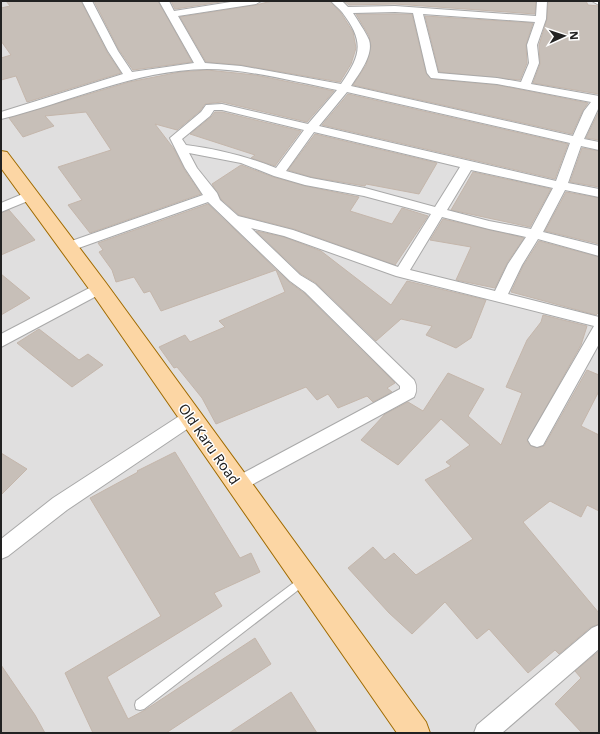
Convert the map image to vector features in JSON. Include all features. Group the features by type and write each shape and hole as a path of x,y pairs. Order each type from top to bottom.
{"main road":[{"name":"Old Karu Road","path":"1,156 99,288 415,733"}],"street":[{"path":"87,1 129,76"},
{"path":"164,1 201,66"},
{"path":"172,14 256,1"},
{"path":"278,173 312,127 345,88 362,58 365,46 364,41 346,10 336,1"},
{"path":"525,86 534,63 532,45 541,19 542,1"},
{"path":"346,10 378,9 541,19"},
{"path":"418,11 420,24 428,49 432,73 435,76 497,81 599,100 590,111 577,140 561,185 536,234 515,264 499,297"},
{"path":"1,116 129,76 184,67 201,66 241,69 345,88 390,100 427,106 599,146"},
{"path":"238,484 408,392 408,384 310,288 295,278 284,266 215,203 212,196 191,168 176,138 206,114 210,107 222,107 599,193"},
{"path":"180,148 206,151 245,160 278,173 310,182 365,192 489,225 536,234 599,251"},
{"path":"402,273 468,164"},
{"path":"1,208 30,195"},
{"path":"68,247 212,196"},
{"path":"232,219 288,233 402,273 599,322"},
{"path":"1,342 99,288"},
{"path":"537,440 599,330"},
{"path":"1,550 60,504 190,418"},
{"path":"485,733 599,635"}],"lane":[{"path":"140,705 305,580"}],"shaded area":[{"path":"1,1 599,1 599,733 1,733"}],"building":[{"path":"6,1 81,1 107,52 121,73 27,102 16,76 1,80 1,58 11,55 1,41 1,8 10,6"},
{"path":"94,1 158,1 192,62 133,70 119,50"},
{"path":"171,1 227,1 175,9"},
{"path":"272,1 330,1 341,13 353,32 356,48 351,64 340,82 241,65 206,62 180,17"},
{"path":"344,1 536,1 535,14 395,4 349,5"},
{"path":"548,1 586,1 588,5 599,6 599,94 533,83 540,64 539,45 547,19"},
{"path":"356,14 412,14 426,73 431,79 497,85 588,103 583,110 572,134 353,85 366,65 371,46 369,36"},
{"path":"425,16 533,23 526,45 527,63 520,80 439,72"},
{"path":"207,70 255,75 334,91 307,122 222,102 205,104 200,111 177,130 155,124 174,149 184,169 201,194 90,233 68,205 82,200 58,167 111,150 86,112 45,116 54,126 23,137 9,118 129,82 180,72"},
{"path":"348,94 568,144 555,179 322,125"},
{"path":"599,111 599,140 586,138"},
{"path":"215,112 222,112 301,131 275,166 251,158 255,155 190,134"},
{"path":"315,134 437,163 419,194 366,184 365,186 311,177 288,170"},
{"path":"582,148 599,151 599,187 570,182"},
{"path":"241,165 273,177 305,186 359,197 350,211 392,224 402,208 428,216 395,265 294,229 239,215 221,199 212,184"},
{"path":"473,172 551,189 530,227 451,210"},
{"path":"566,192 599,198 599,244 545,231"},
{"path":"208,204 289,282 304,293 395,383 387,388 392,392 373,402 367,396 338,408 328,394 317,400 306,387 216,424 202,398 177,367 174,368 159,347 185,335 190,342 225,327 219,321 285,292 276,270 161,311 150,291 144,293 134,277 116,282 112,270 99,252 103,250 98,243"},
{"path":"9,210 35,240 1,255 1,213"},
{"path":"443,219 524,238 507,263 495,288 456,280 471,247 430,240"},
{"path":"256,231 284,237 321,251 391,305 407,281 486,300 471,338 456,348 426,335 432,326 401,319 376,341 316,283 301,274"},
{"path":"539,241 599,257 599,312 596,315 511,292 523,266"},
{"path":"1,274 30,298 1,315"},
{"path":"543,315 587,326 581,345 527,441 531,446 537,448 544,446 587,370 599,375 599,391 581,426 599,435 599,511 587,505 581,517 550,501 523,522 599,613 599,624 591,627 559,654 555,650 528,673 489,629 477,639 445,602 412,634 389,613 348,568 373,547 385,560 394,553 416,575 473,539 425,480 451,466 446,462 470,445 441,419 398,465 361,440 385,414 408,402 423,411 448,373 484,389 468,416 501,445 522,393 506,387 527,340 541,322"},
{"path":"39,329 79,360 88,354 103,365 72,387 17,343"},
{"path":"175,452 240,558 251,553 260,572 214,593 222,606 107,677 128,719 145,710 255,638 271,664 166,733 93,733 65,673 161,616 90,498 138,472 137,471"},
{"path":"1,453 27,469 1,495"},
{"path":"599,651 599,733 582,733 555,704 581,678 575,671"},
{"path":"1,665 35,715 45,733 1,733"},
{"path":"291,692 317,733 229,733"}]}
